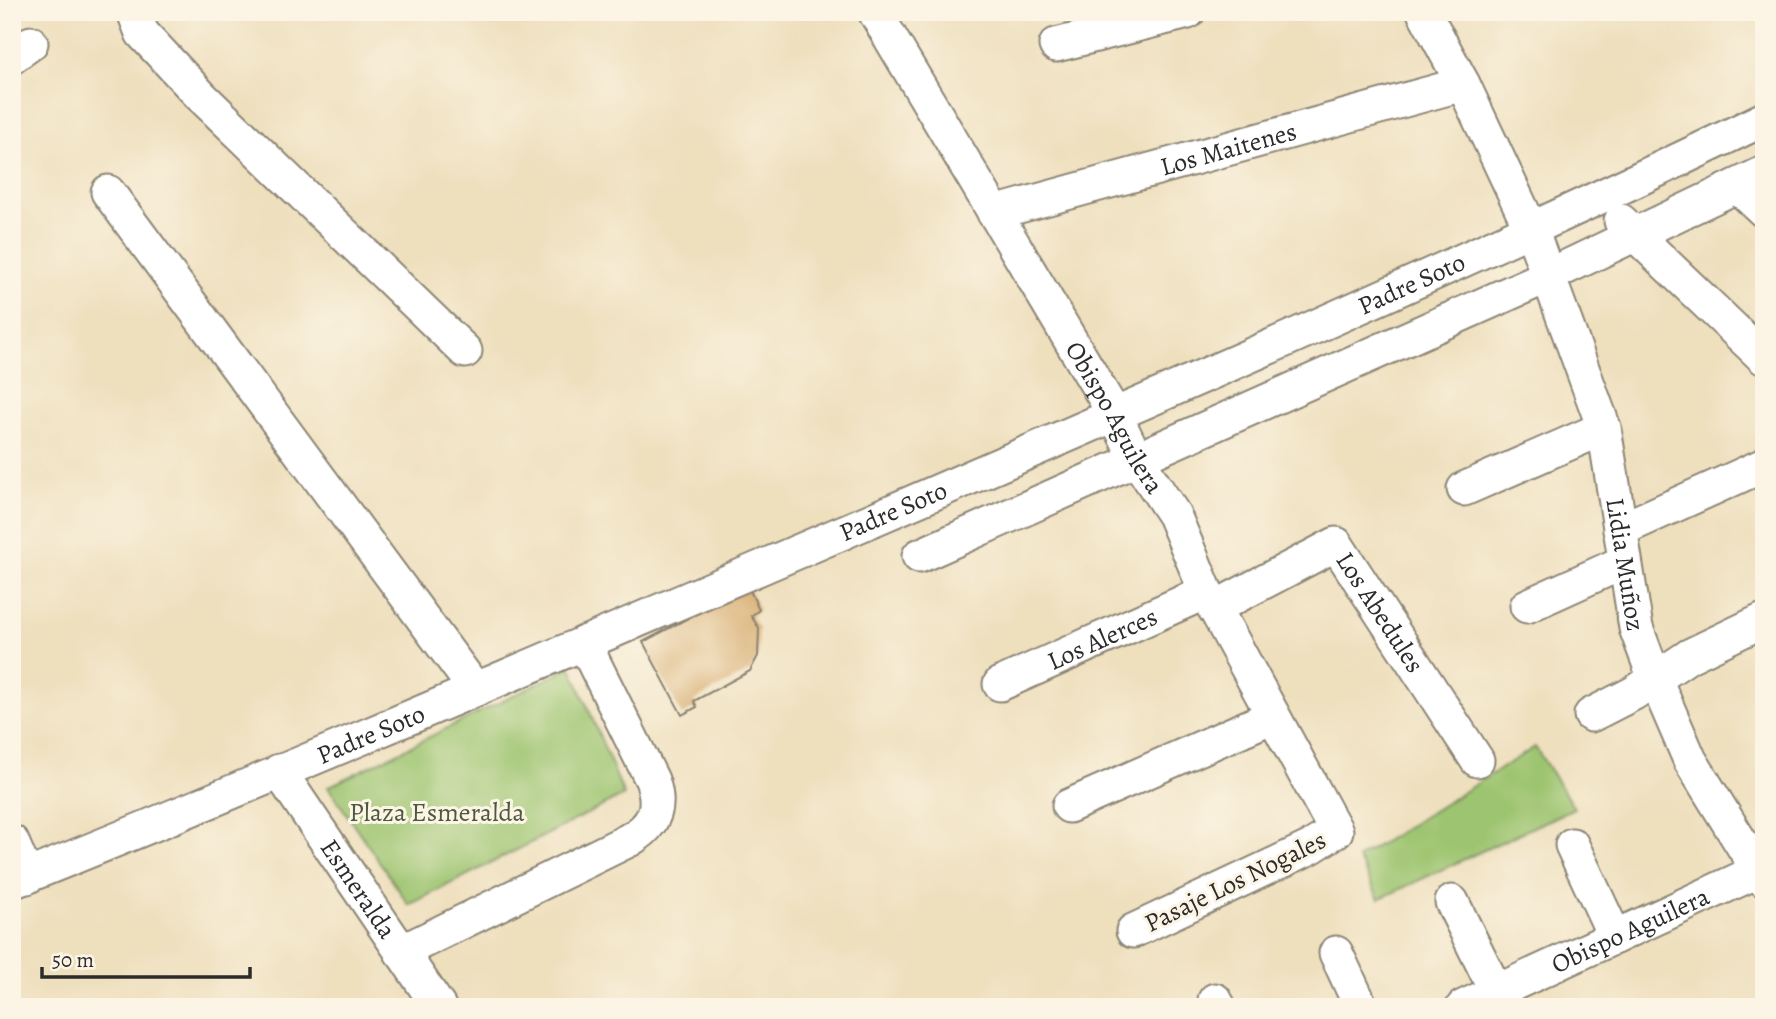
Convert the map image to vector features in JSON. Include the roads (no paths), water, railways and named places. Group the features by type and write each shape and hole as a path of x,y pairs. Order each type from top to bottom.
{"street":[{"path":"134,12 142,33 201,96 465,351"},
{"name":"Obispo Aguilera","path":"875,12 1115,415 1136,458 1174,515 1210,600 1336,831"},
{"path":"1056,45 1188,12"},
{"name":"Lidia Muñoz","path":"1424,12 1463,84 1531,229 1604,428 1636,628 1655,679 1690,760 1761,875"},
{"name":"Los Maitenes","path":"994,213 1463,84"},
{"name":"Padre Soto","path":"19,879 584,643 1115,415 1598,199 1764,119"},
{"path":"1751,180 1764,211"},
{"name":"Padre Soto","path":"919,556 1550,275 1751,180"},
{"path":"108,192 475,689"},
{"path":"1598,199 1764,358"},
{"path":"1464,489 1604,428"},
{"path":"1527,606 1622,546 1764,465"},
{"name":"Los Abedules","path":"1210,600 1336,544 1477,760"},
{"name":"Los Alerces","path":"1000,684 1210,600"},
{"path":"1591,715 1655,679 1689,656 1764,620"},
{"path":"401,952 629,840 653,821 658,802 652,780 584,643"},
{"path":"1069,806 1273,716"},
{"name":"Esmeralda","path":"279,771 439,1007"},
{"name":"Pasaje Los Nogales","path":"1133,931 1311,847 1336,831"},
{"path":"12,842 19,879"},
{"path":"1572,845 1615,937"},
{"name":"Obispo Aguilera","path":"1462,1007 1615,937 1761,875"},
{"path":"1452,902 1496,992"},
{"path":"1336,953 1361,1007"}],"park label":[{"name":"Plaza Esmeralda","path":"437,812"}]}
